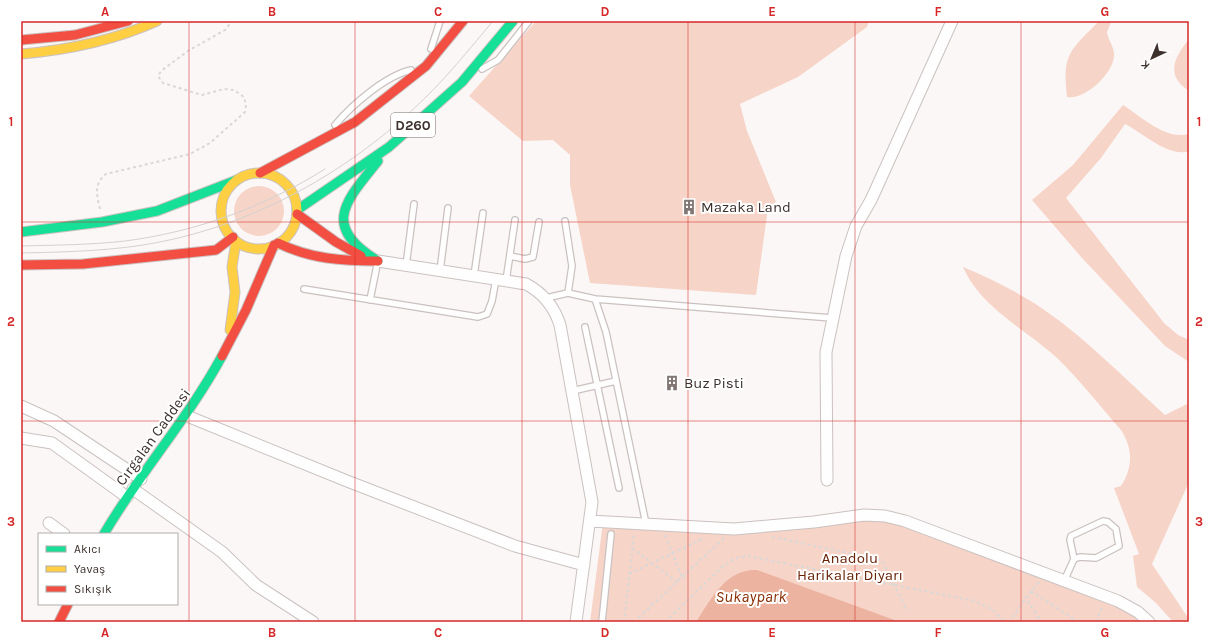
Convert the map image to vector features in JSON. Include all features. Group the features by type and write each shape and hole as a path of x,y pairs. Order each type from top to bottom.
{"main road":[{"path":"21,40 52,40 89,33 128,21"},
{"path":"21,54 52,52 93,45 123,36 157,21"},
{"name":"D260","path":"260,173 354,122 426,66 463,21"},
{"name":"D260","path":"297,212 389,147 462,82 513,21"},
{"path":"378,262 361,250 350,237 344,224 343,213 346,203 389,147"},
{"path":"21,232 102,222 157,211 248,175 260,173 274,176 285,184 293,193 297,212 292,229 288,235 276,244 258,248 246,246 235,239 224,224 222,206 226,192 236,180"},
{"path":"297,212 345,248 378,262"},
{"path":"21,266 83,264 216,250 235,239"},
{"path":"222,356 233,318 235,292 232,267 235,239"},
{"path":"276,244 290,250 320,257 378,262"},
{"path":"222,356 246,310 276,244"},
{"name":"Cırgalan Caddesi","path":"105,533 130,493 187,416 207,386 222,356"},
{"path":"59,622 68,605"}],"street":[{"path":"827,480 826,352 832,318 850,241 871,200 952,21"},
{"path":"378,262 526,284 546,298 555,311 560,325 592,502 576,622"},
{"path":"21,406 54,422 141,479"},
{"path":"187,416 347,481 515,546 584,565"},
{"path":"21,438 52,443 222,552 256,585 313,622"},
{"path":"590,521 734,529 814,522 864,515 885,516 905,521 1106,597 1128,606 1149,622"},
{"path":"49,524 62,533"}],"lane":[{"path":"322,139 350,108 380,86 399,73 426,66 440,21"},
{"path":"462,82 498,60 529,21"},
{"path":"406,266 414,204"},
{"path":"440,271 448,208"},
{"path":"474,276 483,213"},
{"path":"304,289 478,317 487,314 501,280 510,256 515,220"},
{"path":"565,221 572,266 568,293"},
{"path":"510,256 525,259 533,257 540,222"},
{"path":"370,300 378,262"},
{"path":"546,298 568,293 595,299 832,318"},
{"path":"595,299 606,332 616,381 640,524"},
{"path":"585,327 619,488"},
{"path":"572,390 616,381"},
{"path":"1064,581 1074,560 1070,540 1071,536 1103,521 1108,522 1116,529 1119,541 1119,546 1116,550 1096,558 1080,557 1074,560"},
{"path":"602,622 611,534"}],"path":[{"path":"102,222 96,188 102,177 109,173 179,158 190,154 210,142 245,112 246,105 244,97 234,90 224,89 202,94 163,83 158,76 160,71 184,54 225,30 232,21"},
{"path":"624,622 632,548 640,524"},
{"path":"660,525 682,577"},
{"path":"634,622 734,529"},
{"path":"765,535 882,560 907,611"},
{"path":"629,574 705,538"},
{"path":"632,548 677,582"},
{"path":"664,622 724,565 742,557 754,557 981,603 993,610 1005,622"},
{"path":"1009,622 1031,591 1078,622"},
{"path":"1096,622 1106,597"},
{"path":"1026,598 1041,622"}],"green space":[{"path":"536,21 869,21 867,27 798,77 740,104 747,131 776,202 768,208 756,295 590,283 570,185 570,155 553,140 523,141 469,96"},
{"path":"1099,21 1111,22 1107,32 1114,53 1112,63 1103,78 1090,90 1074,97 1067,97 1066,71 1070,54 1081,39"},
{"path":"1189,39 1189,91 1181,85 1177,79 1174,73 1174,66 1179,53"},
{"path":"1123,105 1163,131 1171,134 1189,134 1189,151 1173,151 1165,148 1156,144 1125,124 1101,158 1066,198 1164,323 1178,335 1189,340 1189,362 1165,346 1082,258 1032,200 1073,165"},
{"path":"264,186 269,187 277,193 283,201 283,221 277,229 269,235 254,236 249,235 241,229 235,221 234,206 235,201 241,193 249,187"},
{"path":"963,267 1008,288 1052,315 1102,356 1165,415 1189,403 1189,482 1152,564 1189,619 1189,622 1173,622 1156,603 1137,587 1133,556 1139,554 1114,488 1121,486 1125,479 1128,472 1130,458 1128,444 1121,430 1082,384 1056,357 992,306 971,281"},
{"name":"Anadolu Harikalar Diyarı","path":"855,511 991,552 1131,605 1145,622 590,622 603,522 762,523"}],"water":[{"name":"Sukaypark","path":"752,570 757,570 900,622 696,622 712,597 726,582 733,576"}],"tram line":[{"path":"21,253 108,249 160,242 201,232 241,218 279,201 317,181 386,133 448,74 493,21"},
{"path":"21,246 73,245 125,241 177,231 229,216 254,206 302,183 325,169"}],"traffic: fast":[{"path":"297,210 389,147 462,82 513,21"},
{"path":"378,161 356,189 344,213 344,225 349,236 360,248 378,261"},
{"path":"21,232 102,222 157,211 237,180"},
{"path":"105,533 133,489 194,402 222,356"}],"traffic: slow":[{"path":"21,54 90,44 124,34 157,21"},
{"path":"259,173 273,176 286,184 294,197 297,211 294,225 286,238 273,246 259,249 245,246 232,238 224,225 221,211 224,197 232,184 245,176 259,173"},
{"path":"230,330 235,292 232,267 236,241"}],"traffic: jam":[{"path":"21,40 75,35 128,21"},
{"path":"260,173 355,122 426,66 463,21"},
{"path":"297,214 336,242 361,256"},
{"path":"21,265 83,264 216,250 233,237"},
{"path":"278,243 302,253 314,256 339,260 378,261"},
{"path":"222,356 246,310 274,245"},
{"path":"59,622 68,605"}],"place":[{"name":"Mazaka Land","path":"689,207"},
{"name":"Buz Pisti","path":"672,383"}]}
